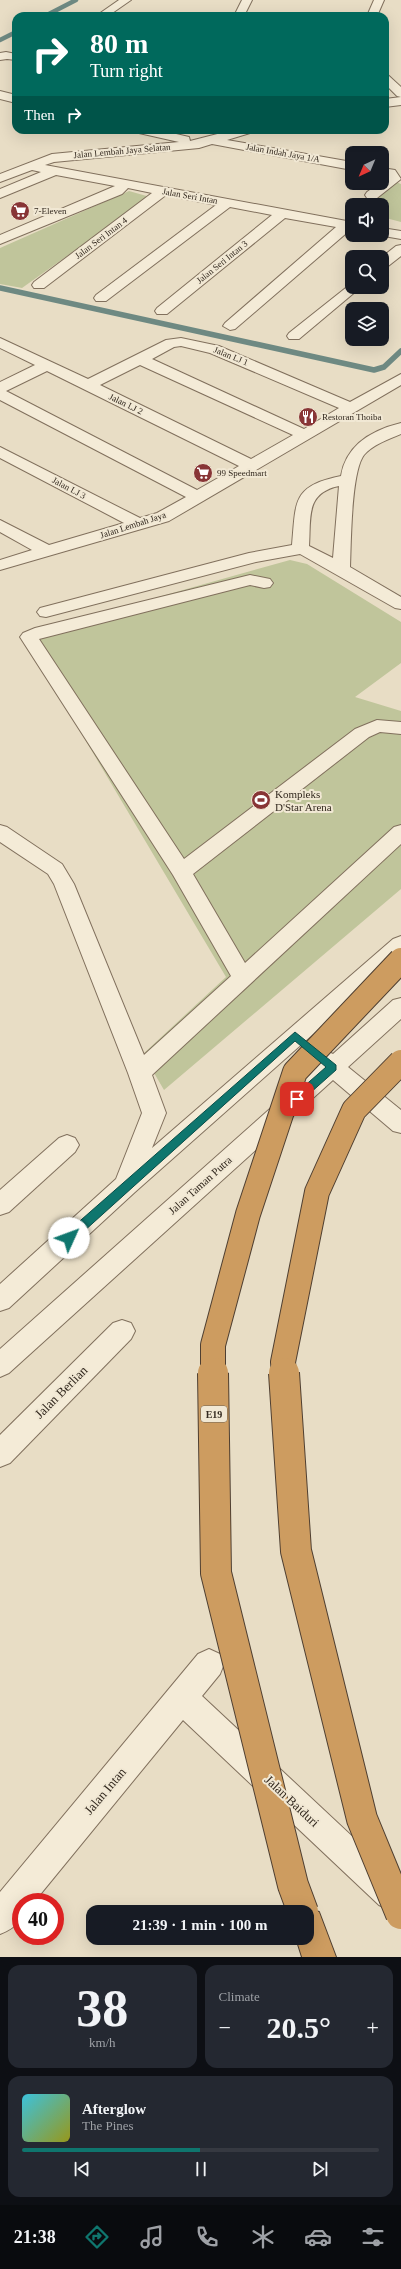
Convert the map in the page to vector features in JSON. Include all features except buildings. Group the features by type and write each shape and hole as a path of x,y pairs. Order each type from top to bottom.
{"highway":[{"name":"E19","path":"300,1905 293,1885 216,1573 213,1345 248,1214 295,1072 401,960"},
{"path":"401,1062 354,1110 317,1192 284,1362 296,1550 362,1819 401,1914"},
{"path":"314,1943 319,1957"}],"street":[{"path":"107,12 126,0"},
{"path":"242,12 247,0"},
{"path":"374,12 379,0"},
{"path":"0,57 12,57"},
{"path":"389,82 401,93"},
{"path":"0,95 12,98"},
{"path":"389,102 401,101"},
{"path":"159,134 199,144"},
{"name":"Jalan Lembah Jaya Selatan","path":"0,178 24,167 64,156 199,144 234,134"},
{"name":"Jalan Indah Jaya 1/A","path":"213,141 345,165"},
{"name":"Jalan Seri Intan","path":"2,163 56,171 345,224"},
{"path":"0,194 56,171"},
{"path":"389,174 395,178 389,182"},
{"path":"0,240 117,191 126,184"},
{"path":"372,195 379,190"},
{"name":"Jalan Seri Intan 4","path":"39,285 162,191"},
{"path":"101,298 227,203"},
{"name":"Jalan Seri Intan 3","path":"162,311 283,213"},
{"path":"230,326 345,229"},
{"path":"389,233 401,235"},
{"path":"389,258 401,249"},
{"path":"294,336 345,294"},
{"name":"Jalan LJ 2","path":"0,342 252,466"},
{"name":"Jalan LJ 1","path":"89,385 171,343 181,342 214,349 351,408"},
{"path":"140,359 305,435"},
{"path":"0,388 47,365"},
{"name":"Jalan Lembah Jaya","path":"0,565 163,517 401,379"},
{"path":"0,394 198,497"},
{"path":"341,571 348,479 351,463 357,452 401,428"},
{"name":"Jalan LJ 3","path":"0,452 138,524"},
{"path":"300,549 305,500 316,488 348,479"},
{"path":"0,526 48,552"},
{"path":"46,612 255,557 300,549 311,552 341,571 401,604"},
{"path":"242,976 182,872 30,637 40,632 250,580 264,583"},
{"path":"182,872 362,733 377,726 401,728"},
{"path":"0,832 55,869 64,884 140,1073 154,1113 126,1185"},
{"path":"140,1073 242,976 401,832"},
{"path":"0,1300 126,1185 401,944"},
{"name":"Jalan Taman Putra","path":"0,1365 401,1006"},
{"path":"295,1036 332,1067 398,1116"},
{"path":"0,1205 67,1146"},
{"name":"Jalan Berlian","path":"0,1454 122,1331"},
{"name":"Jalan Intan","path":"0,1918 209,1664"},
{"name":"Jalan Baiduri","path":"182,1698 401,1905"}],"green space":[{"path":"396,182 401,184 401,222 389,219 389,198 377,198 387,190 389,190 389,188"},
{"path":"129,191 150,197 22,288 0,284 0,248"},
{"name":"Kompleks D'Star Arena","path":"290,560 307,564 401,622 401,663 355,697 401,711 401,889 164,1090 143,1054 226,977 23,635"}],"waterway":[{"path":"53,12 76,0"},
{"path":"0,40 12,34"},
{"path":"0,288 374,370 384,367 401,351"}],"place":[{"name":"7-Eleven","path":"20,211"},
{"name":"Restoran Thoiba","path":"308,417"},
{"name":"99 Speedmart","path":"203,473"},
{"name":"Kompleks D'Star Arena","path":"261,800"}],"route":[{"path":"69,1238 126,1185 295,1036 332,1067 297,1099"}]}
